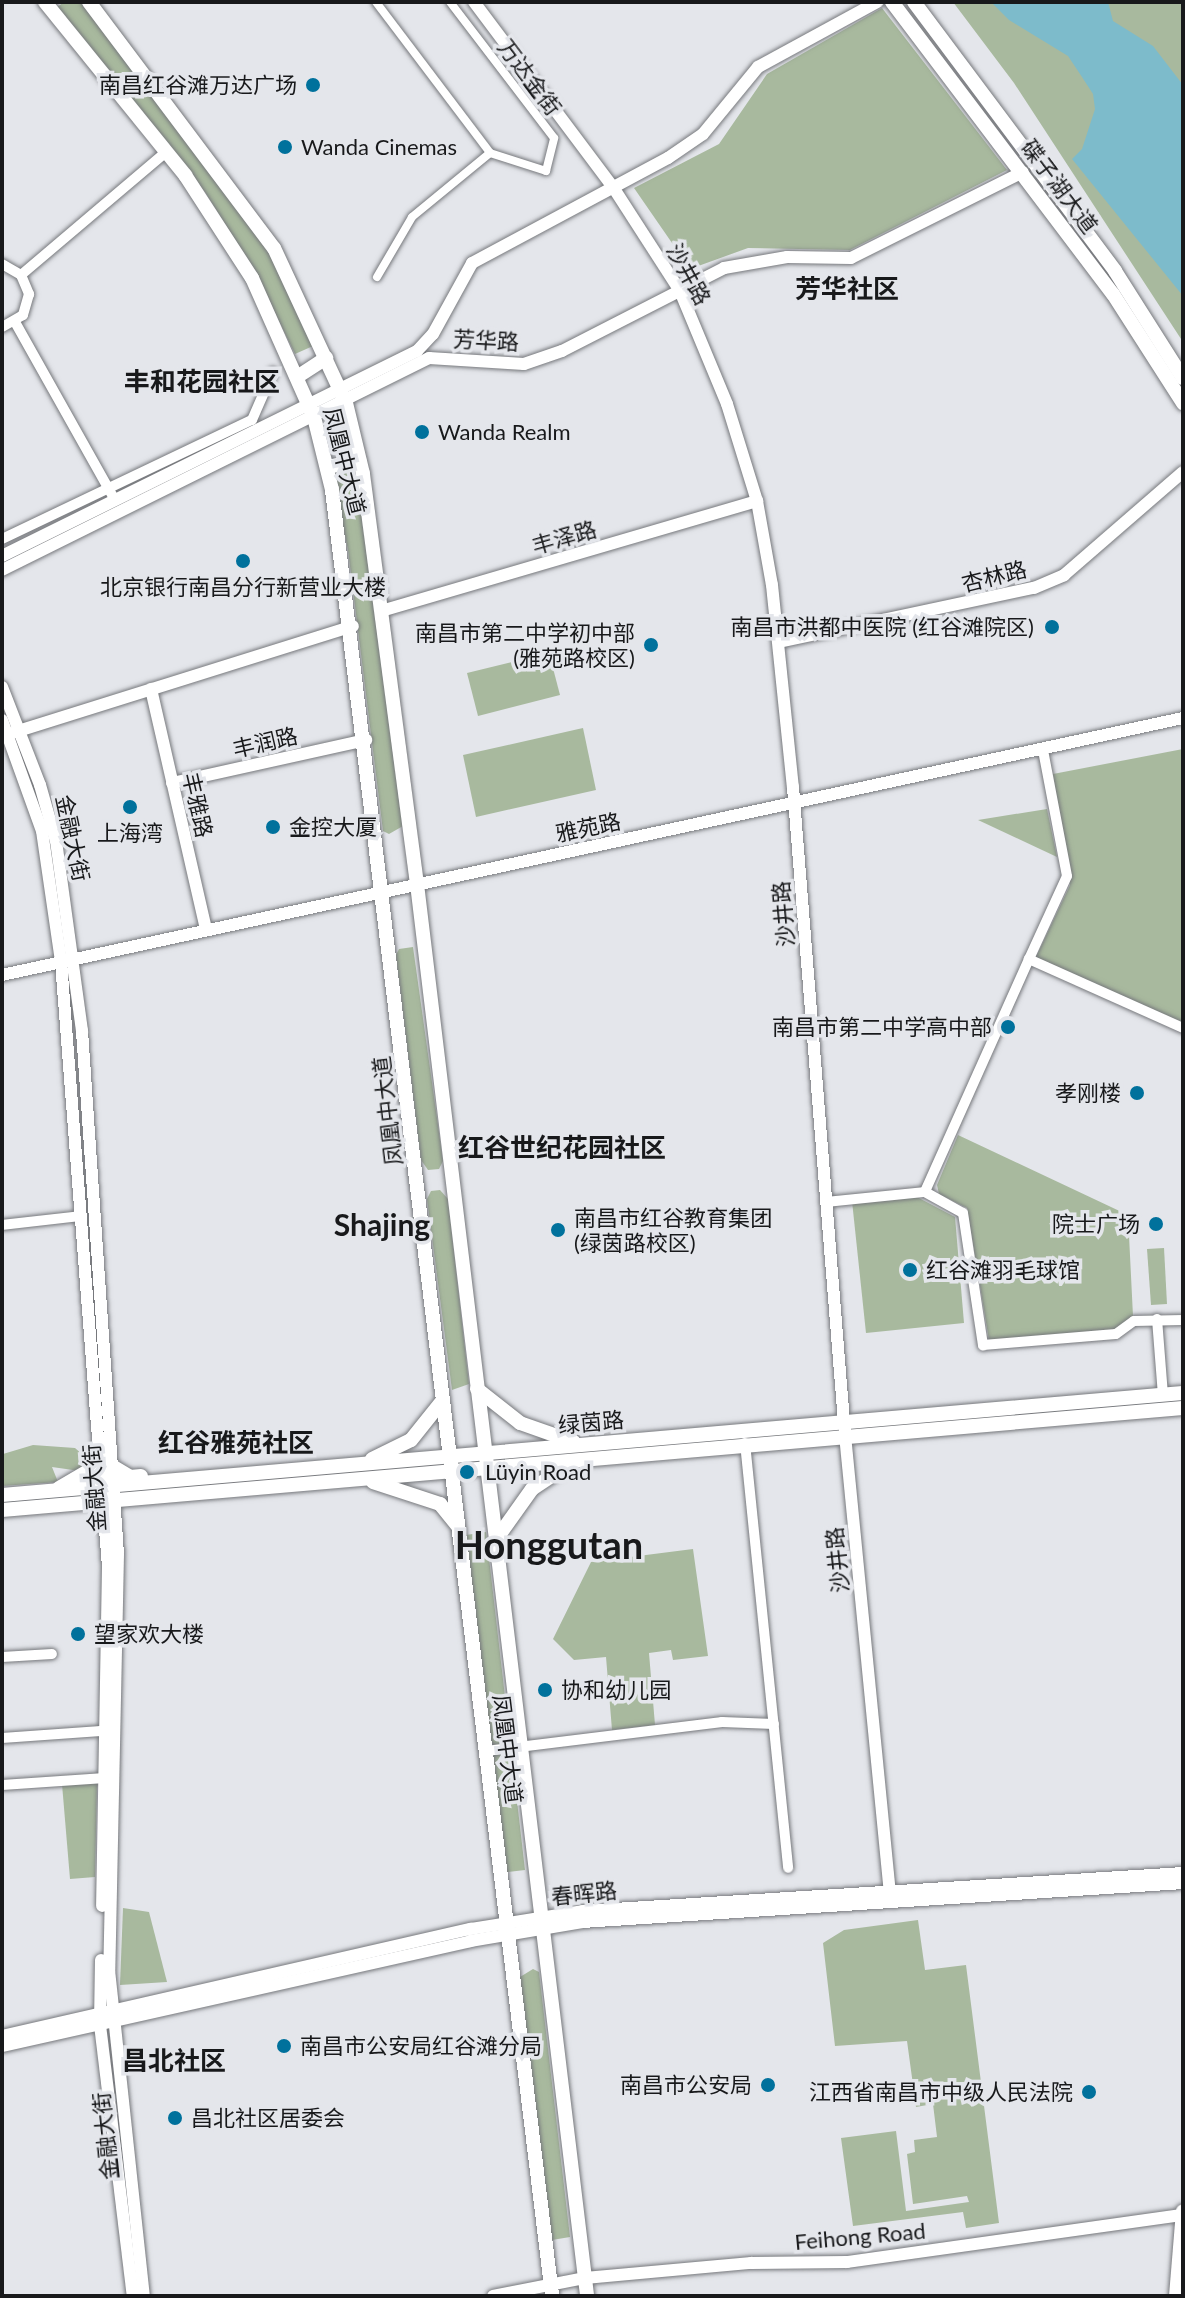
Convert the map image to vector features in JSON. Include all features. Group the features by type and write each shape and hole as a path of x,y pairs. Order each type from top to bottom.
{"main road":[{"path":"30,2 45,10 87,55"},
{"name":"凤凰中大道","path":"45,2 166,152 252,278 314,417 327,467 353,626 551,2289"},
{"name":"碟子湖大道","path":"892,2 1113,294 1183,403"},
{"name":"碟子湖大道","path":"914,2 1115,271 1183,378"},
{"name":"凤凰中大道","path":"94,6 274,248 346,403 359,461 417,884 587,2296"},
{"path":"297,377 326,358"},
{"path":"327,467 359,461"},
{"path":"477,1389 520,1423 581,1452 532,1489 495,1541"},
{"name":"绿茵路","path":"581,1452 795,1439 908,1417 1183,1393"},
{"path":"361,1471 411,1440 443,1399"},
{"name":"绿茵路","path":"2,1495 56,1490 108,1493 844,1429 1183,1408"},
{"path":"56,1490 106,1465 130,1477 185,1479"},
{"path":"361,1471 433,1500 458,1527"},
{"name":"绿茵路","path":"2,1510 185,1479 361,1471"},
{"path":"1176,2296 1183,2214"}],"street":[{"path":"376,2 490,153 412,217 377,277"},
{"name":"万达金街","path":"450,2 554,138 546,171 490,153"},
{"name":"沙井路","path":"474,2 613,187 680,291 727,404 757,501 779,642 844,1429 890,1896"},
{"name":"芳华路","path":"2,556 112,494 417,351 433,334 472,263 703,134 758,67 877,2"},
{"path":"21,275 166,152"},
{"name":"芳华路","path":"2,570 117,509 346,403 429,358 524,364 562,351 724,268 757,260 851,258 1023,172"},
{"path":"2,264 21,275 29,294 15,322 2,327"},
{"path":"15,322 112,494"},
{"path":"2,539 112,494 252,420 273,372"},
{"name":"杏林路","path":"779,642 1034,588 1064,575 1183,472"},
{"name":"丰泽路","path":"381,611 757,501"},
{"path":"14,733 353,626"},
{"name":"金融大街","path":"2,687 42,831 61,962 81,1216 106,1465"},
{"name":"丰雅路","path":"151,689 206,930"},
{"name":"雅苑路","path":"2,975 1183,718"},
{"name":"金融大街","path":"2,720 14,733 56,841 75,958 106,1465 118,1568 116,1816 106,2018 144,2296"},
{"name":"丰润路","path":"172,783 366,740"},
{"path":"925,1192 1067,876 1043,750"},
{"path":"1029,959 1183,1028"},
{"path":"826,1202 925,1192 963,1213 983,1345 1116,1334 1134,1321 1183,1320"},
{"path":"2,1225 81,1216"},
{"path":"1157,1319 1163,1395"},
{"path":"745,1443 788,1868"},
{"name":"金融大街","path":"108,1493 106,2018 133,2296"},
{"path":"2,1657 52,1654"},
{"path":"486,1751 722,1722 774,1724"},
{"path":"2,1738 101,1731 105,1735"},
{"path":"2,1785 105,1778"},
{"name":"春晖路","path":"2,2046 106,2018 540,1923 1183,1873"},
{"name":"春晖路","path":"890,1896 1183,1883"},
{"name":"春晖路","path":"2,2036 106,2018"},
{"name":"Feihong Road","path":"493,2296 551,2289 585,2278 751,2263 847,2262 1183,2214"}],"green space":[{"path":"64,2 80,2 165,107 269,253 313,346 295,354 255,272 205,192 56,8"},
{"path":"953,2 1183,2 1183,342 1014,83"},
{"path":"882,8 1007,170 850,250 748,248 690,269 634,188 719,144 767,74"},
{"path":"353,469 365,519 403,826 389,834 383,831 348,550 333,477 336,471"},
{"path":"549,653 560,695 478,716 467,673"},
{"path":"583,728 596,790 476,817 463,755"},
{"path":"1183,749 1183,1025 1036,957 1070,885 1053,774"},
{"path":"1047,809 1057,857 978,820"},
{"path":"413,947 443,1161 439,1169 428,1170 421,1160 396,955 399,949"},
{"path":"958,1135 1128,1215 1133,1316 1115,1330 989,1340 967,1208 939,1194 937,1185"},
{"path":"440,1190 448,1199 469,1384 452,1390 427,1199 431,1191"},
{"name":"红谷滩羽毛球馆","path":"917,1197 955,1217 964,1323 866,1333 852,1201"},
{"path":"1164,1248 1167,1304 1151,1305 1147,1249"},
{"path":"33,1445 75,1448 91,1462 80,1471 52,1467 58,1482 2,1486 3,1454"},
{"path":"486,1532 525,1870 507,1872 466,1535"},
{"path":"693,1549 708,1656 673,1660 671,1650 649,1653 655,1725 612,1730 606,1657 574,1660 553,1639 591,1562"},
{"path":"97,1783 95,1877 70,1879 62,1784"},
{"path":"123,1908 149,1912 167,1982 120,1985"},
{"path":"918,1920 925,1970 966,1965 999,2223 966,2228 963,2212 853,2226 841,2138 896,2131 906,2211 969,2202 967,2196 913,2204 907,2154 915,2152 914,2140 937,2137 933,2104 916,2107 907,2041 835,2046 823,1943 844,1930"},
{"path":"533,1969 539,1972 570,2237 552,2240 520,1977"}],"water":[{"path":"991,2 1108,2 1113,21 1153,46 1183,85 1183,296 1072,159 1082,149 1095,109 1093,94 1082,77 1068,56 1009,20"}],"place":[{"name":"南昌红谷滩万达广场","path":"313,85"},
{"name":"Wanda Cinemas","path":"285,147"},
{"name":"Wanda Realm","path":"422,432"},
{"name":"北京银行南昌分行新营业大楼","path":"243,561"},
{"name":"南昌市洪都中医院 (红谷滩院区)","path":"1052,627"},
{"name":"南昌市第二中学初中部 (雅苑路校区)","path":"651,645"},
{"name":"上海湾","path":"130,807"},
{"name":"金控大厦","path":"273,827"},
{"name":"南昌市第二中学高中部","path":"1008,1027"},
{"name":"孝刚楼","path":"1137,1093"},
{"name":"院士广场","path":"1156,1224"},
{"name":"南昌市红谷教育集团 (绿茵路校区)","path":"558,1230"},
{"name":"红谷滩羽毛球馆","path":"910,1270"},
{"name":"Lüyin Road","path":"467,1472"},
{"name":"望家欢大楼","path":"78,1634"},
{"name":"协和幼儿园","path":"545,1690"},
{"name":"南昌市公安局红谷滩分局","path":"284,2046"},
{"name":"南昌市公安局","path":"768,2085"},
{"name":"江西省南昌市中级人民法院","path":"1089,2092"},
{"name":"昌北社区居委会","path":"175,2118"}],"district":[{"name":"芳华社区","path":"847,289"},
{"name":"丰和花园社区","path":"202,382"},
{"name":"红谷世纪花园社区","path":"562,1148"},
{"name":"Shajing","path":"382,1224"},
{"name":"红谷雅苑社区","path":"236,1443"},
{"name":"Honggutan","path":"549,1545"},
{"name":"昌北社区","path":"174,2061"}]}
